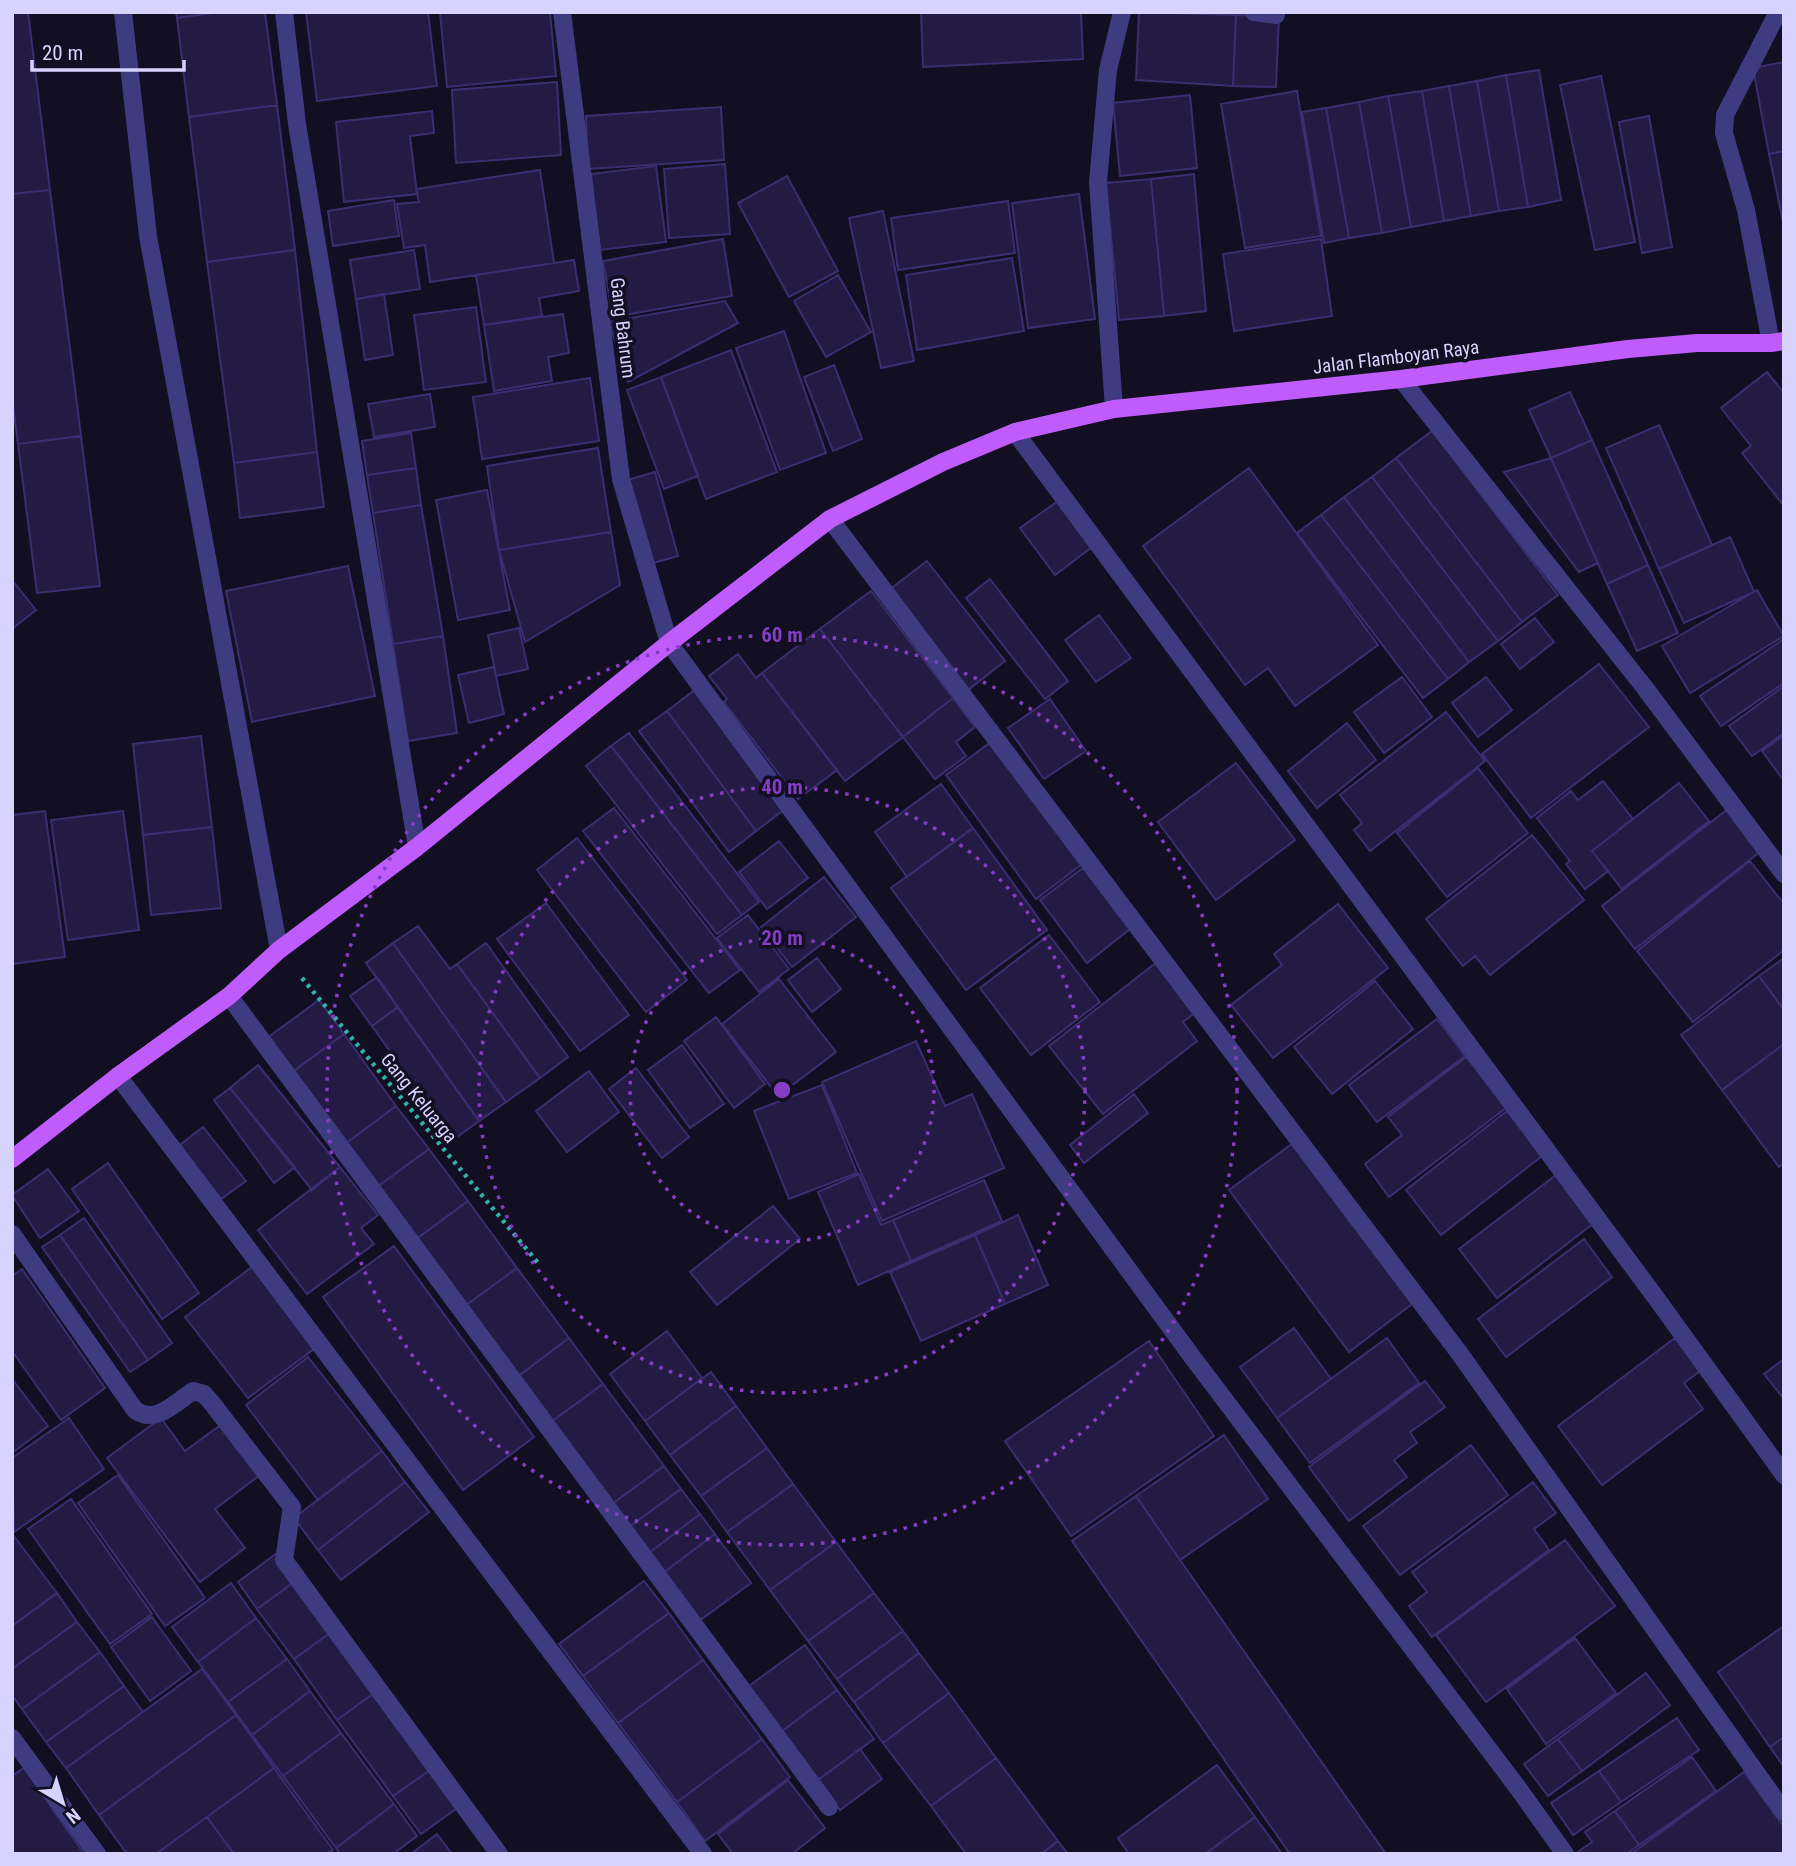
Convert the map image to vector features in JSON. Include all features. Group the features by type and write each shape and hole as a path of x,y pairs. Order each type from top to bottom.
{"main road":[{"name":"Jalan Flamboyan Raya","path":"12,1159 118,1076 229,996 279,950 417,847 669,643 830,519 943,462 1015,432 1114,409 1401,379 1628,349 1697,343 1777,342"}],"street":[{"path":"123,12 148,236 279,950"},
{"path":"284,12 297,124 417,847"},
{"name":"Gang Bahrum","path":"562,12 621,479 669,643 1185,1347 1565,1854"},
{"path":"1114,409 1098,182 1108,71 1122,12"},
{"path":"1254,12 1276,15"},
{"path":"1777,342 1746,209 1724,133 1725,116 1778,12"},
{"path":"1401,379 1645,688 1784,874"},
{"path":"1015,432 1659,1301 1784,1475"},
{"path":"830,519 1460,1354 1784,1812"},
{"path":"229,996 829,1807"},
{"path":"118,1076 703,1854"},
{"path":"12,1234 135,1410 143,1416 153,1417 193,1391 204,1394 211,1402 292,1507 284,1560 499,1854"},
{"path":"12,1738 97,1854"}],"path":[{"name":"Gang Keluarga","path":"279,950 538,1263"}],"building":[{"path":"12,12 28,12 50,190 12,194"},
{"path":"176,12 220,12 177,18"},
{"path":"220,12 265,12 277,105 189,117 177,18"},
{"path":"306,12 428,12 437,86 317,101"},
{"path":"440,12 550,12 556,76 447,87"},
{"path":"921,12 1081,12 1083,59 923,67"},
{"path":"1139,12 1236,15 1233,86 1136,80"},
{"path":"1236,15 1279,16 1276,87 1233,86"},
{"path":"1784,62 1784,151 1769,154 1753,68"},
{"path":"1539,70 1561,200 1528,207 1506,75"},
{"path":"1506,75 1528,207 1499,211 1477,81"},
{"path":"1601,76 1635,242 1595,250 1560,85"},
{"path":"1477,81 1499,211 1471,216 1449,86"},
{"path":"557,82 561,155 456,163 452,90"},
{"path":"1449,86 1471,216 1444,221 1422,91"},
{"path":"1297,91 1321,236 1245,248 1221,104"},
{"path":"1422,91 1444,221 1411,227 1388,96"},
{"path":"1190,95 1197,168 1120,176 1113,103"},
{"path":"1388,96 1411,227 1382,233 1359,102"},
{"path":"1359,102 1382,233 1349,238 1326,108"},
{"path":"277,105 295,250 207,262 189,117"},
{"path":"721,107 724,160 588,169 586,116"},
{"path":"1326,108 1349,238 1324,243 1302,112"},
{"path":"432,111 434,133 410,136 417,194 344,202 336,122"},
{"path":"1649,116 1672,247 1642,253 1619,122"},
{"path":"1784,151 1784,227 1769,154"},
{"path":"725,164 730,234 669,238 664,169"},
{"path":"656,166 666,242 600,250 591,174"},
{"path":"540,170 554,263 430,282 425,245 404,248 397,204 419,202 416,189"},
{"path":"1194,174 1206,311 1164,316 1151,179"},
{"path":"787,176 838,271 789,297 738,203"},
{"path":"1151,179 1164,316 1119,320 1106,183"},
{"path":"50,190 81,436 18,444 12,397 12,194"},
{"path":"1079,194 1095,319 1028,328 1012,203"},
{"path":"394,200 399,236 333,246 328,211"},
{"path":"1008,201 1015,253 898,270 891,218"},
{"path":"883,211 914,361 881,368 849,218"},
{"path":"723,239 732,296 613,317 603,261"},
{"path":"1321,239 1332,316 1234,331 1223,254"},
{"path":"295,250 317,452 234,463 207,262"},
{"path":"414,250 420,289 356,299 350,260"},
{"path":"1012,258 1024,331 917,350 906,275"},
{"path":"574,260 579,291 539,298 542,316 484,325 476,275"},
{"path":"838,275 871,332 826,357 794,301"},
{"path":"384,294 393,355 365,360 356,299"},
{"path":"725,301 738,323 628,382 609,322"},
{"path":"476,307 486,382 424,390 414,315"},
{"path":"563,314 569,353 548,357 552,381 494,391 484,325"},
{"path":"784,331 826,453 780,470 736,348"},
{"path":"731,350 777,472 706,499 661,377"},
{"path":"834,365 862,439 833,451 804,377"},
{"path":"1767,372 1784,393 1784,506 1742,453 1751,446 1721,408"},
{"path":"661,377 698,476 664,489 627,390"},
{"path":"590,378 599,441 482,459 473,397"},
{"path":"1570,392 1592,440 1551,458 1529,410"},
{"path":"430,394 435,427 374,437 368,404"},
{"path":"1659,425 1712,545 1659,569 1606,448"},
{"path":"1432,431 1558,595 1522,622 1396,458"},
{"path":"411,433 416,468 367,475 362,441"},
{"path":"81,436 100,586 37,593 18,444"},
{"path":"1592,440 1648,565 1607,584 1551,458"},
{"path":"598,448 611,532 499,550 487,466"},
{"path":"317,452 324,507 240,518 234,463"},
{"path":"1396,458 1522,622 1498,641 1372,477"},
{"path":"1551,458 1598,563 1579,572 1504,472"},
{"path":"416,468 421,505 373,513 367,475"},
{"path":"1249,468 1378,645 1295,706 1268,668 1245,685 1143,546"},
{"path":"655,472 678,556 650,564 627,480"},
{"path":"1372,477 1498,641 1469,662 1344,497"},
{"path":"487,490 510,610 458,620 436,500"},
{"path":"1344,497 1469,662 1448,679 1321,515"},
{"path":"1058,501 1092,547 1055,575 1020,528"},
{"path":"421,505 443,636 393,644 373,513"},
{"path":"1321,515 1448,679 1423,698 1297,533"},
{"path":"611,532 620,585 525,642 499,550"},
{"path":"1730,537 1754,592 1684,623 1659,569"},
{"path":"927,561 1005,661 968,690 889,590"},
{"path":"1648,565 1678,633 1637,651 1607,584"},
{"path":"348,566 375,696 252,722 226,591"},
{"path":"990,579 1068,681 1045,699 966,598"},
{"path":"12,580 36,610 12,629"},
{"path":"1757,590 1784,636 1690,693 1662,646"},
{"path":"871,591 953,698 903,737 820,629"},
{"path":"1099,615 1131,658 1096,682 1065,640"},
{"path":"1535,618 1554,642 1520,669 1501,644"},
{"path":"519,628 528,669 496,676 488,635"},
{"path":"820,629 903,737 845,781 762,673"},
{"path":"443,636 457,733 408,741 393,644"},
{"path":"1784,639 1784,683 1721,726 1700,696"},
{"path":"738,654 756,678 762,673 837,770 798,799 724,702 727,699 709,676"},
{"path":"1599,664 1649,727 1531,818 1482,754"},
{"path":"494,667 504,714 469,723 458,675"},
{"path":"1402,677 1432,717 1384,753 1354,712"},
{"path":"1486,677 1512,710 1478,737 1452,703"},
{"path":"1784,686 1784,733 1752,756 1729,726"},
{"path":"696,689 785,809 756,831 667,711"},
{"path":"953,698 975,727 956,742 966,756 935,779 903,737"},
{"path":"1050,699 1086,751 1044,779 1008,728"},
{"path":"667,711 756,831 729,852 639,731"},
{"path":"1446,712 1485,761 1370,851 1354,830 1362,823 1340,795"},
{"path":"1347,723 1376,760 1317,808 1288,771"},
{"path":"629,733 759,902 742,915 611,746"},
{"path":"1784,735 1784,781 1762,751"},
{"path":"201,736 212,827 143,835 133,744"},
{"path":"991,742 1081,865 1036,899 946,775"},
{"path":"611,746 742,915 717,934 586,766"},
{"path":"1236,763 1295,840 1216,900 1158,822"},
{"path":"1478,768 1528,833 1447,897 1397,833"},
{"path":"1603,781 1633,819 1592,851 1608,871 1585,889 1566,864 1570,861 1537,818 1571,791 1578,800"},
{"path":"1679,783 1709,821 1622,889 1592,851"},
{"path":"941,784 973,828 907,877 875,832"},
{"path":"614,808 740,970 709,993 583,831"},
{"path":"1728,809 1761,851 1635,949 1602,906"},
{"path":"45,811 65,957 12,964 12,815"},
{"path":"123,811 139,930 68,940 51,820"},
{"path":"212,827 221,908 151,915 143,835"},
{"path":"973,828 1047,930 966,990 891,888"},
{"path":"1532,835 1584,900 1490,975 1475,956 1463,966 1426,919"},
{"path":"577,838 687,980 646,1012 537,870"},
{"path":"779,841 808,878 767,909 739,872"},
{"path":"1750,861 1784,904 1784,950 1693,1022 1637,951"},
{"path":"1083,868 1130,929 1087,963 1040,900"},
{"path":"824,877 856,917 792,967 761,927"},
{"path":"546,903 629,1015 580,1051 497,939"},
{"path":"1338,904 1388,968 1273,1058 1231,1005 1282,965 1274,954"},
{"path":"748,915 789,969 759,992 717,938"},
{"path":"418,926 450,969 457,964 540,1078 506,1102 393,943"},
{"path":"1049,935 1100,1002 1031,1055 980,988"},
{"path":"393,943 506,1102 479,1121 366,963"},
{"path":"486,943 568,1057 540,1078 457,964"},
{"path":"817,958 841,989 812,1012 788,980"},
{"path":"1784,958 1784,1010 1759,976"},
{"path":"1157,962 1196,1012 1183,1022 1197,1041 1103,1114 1049,1046"},
{"path":"1759,976 1784,1010 1784,1044 1722,1090 1681,1035"},
{"path":"377,977 398,1007 372,1026 350,996"},
{"path":"779,979 836,1052 778,1096 722,1024"},
{"path":"1375,981 1413,1029 1332,1094 1294,1047"},
{"path":"319,1000 344,1034 291,1073 267,1038"},
{"path":"398,1007 479,1121 453,1140 372,1026"},
{"path":"716,1017 765,1084 734,1108 684,1041"},
{"path":"1437,1019 1465,1056 1377,1122 1349,1085"},
{"path":"344,1034 396,1106 345,1144 291,1073"},
{"path":"916,1041 945,1106 972,1094 1004,1168 882,1221 822,1082"},
{"path":"1784,1044 1784,1163 1779,1167 1722,1090"},
{"path":"682,1045 724,1104 690,1128 648,1070"},
{"path":"1466,1057 1506,1108 1389,1197 1365,1164 1402,1135 1388,1117"},
{"path":"258,1065 340,1167 312,1190 230,1088"},
{"path":"636,1068 689,1137 662,1158 609,1089"},
{"path":"589,1071 619,1112 567,1152 536,1111"},
{"path":"822,1085 857,1173 789,1199 754,1111"},
{"path":"230,1088 295,1167 274,1183 214,1100"},
{"path":"1134,1094 1148,1113 1084,1163 1070,1145"},
{"path":"396,1106 429,1149 377,1187 345,1144"},
{"path":"1507,1111 1542,1156 1441,1235 1406,1190"},
{"path":"203,1127 246,1181 221,1199 180,1145"},
{"path":"1293,1143 1412,1304 1349,1352 1229,1190"},
{"path":"429,1149 468,1201 415,1240 377,1187"},
{"path":"108,1163 199,1293 162,1319 72,1189"},
{"path":"340,1167 378,1215 361,1228 374,1244 307,1294 258,1230"},
{"path":"48,1169 79,1211 40,1238 12,1195"},
{"path":"859,1174 881,1225 893,1220 911,1261 858,1285 818,1192"},
{"path":"1556,1175 1594,1223 1497,1298 1459,1249"},
{"path":"984,1180 1002,1221 911,1261 893,1220"},
{"path":"468,1201 517,1268 465,1306 415,1240"},
{"path":"773,1206 800,1239 717,1305 690,1272"},
{"path":"1018,1215 1048,1285 1005,1304 975,1235"},
{"path":"84,1218 172,1343 148,1360 60,1235"},
{"path":"60,1235 148,1360 130,1372 42,1247"},
{"path":"975,1235 1005,1304 921,1341 890,1272"},
{"path":"1584,1239 1612,1277 1506,1357 1478,1319"},
{"path":"394,1246 534,1437 463,1490 323,1297"},
{"path":"252,1267 314,1349 248,1398 185,1317"},
{"path":"517,1268 569,1338 517,1377 465,1306"},
{"path":"22,1269 105,1388 61,1420 12,1351 12,1276"},
{"path":"1294,1328 1331,1379 1277,1418 1240,1367"},
{"path":"667,1331 702,1378 645,1421 610,1374"},
{"path":"569,1338 603,1384 551,1422 517,1377"},
{"path":"1387,1338 1419,1383 1310,1463 1277,1418"},
{"path":"1675,1338 1700,1371 1684,1383 1703,1409 1602,1485 1558,1426"},
{"path":"1149,1341 1214,1436 1071,1536 1005,1441"},
{"path":"308,1357 382,1451 318,1500 246,1405"},
{"path":"1784,1359 1784,1399 1764,1374"},
{"path":"711,1372 736,1406 670,1455 645,1421"},
{"path":"12,1379 48,1426 12,1453"},
{"path":"1425,1381 1445,1407 1410,1432 1417,1443 1394,1460 1407,1477 1349,1521 1309,1467"},
{"path":"603,1384 664,1466 612,1504 551,1422"},
{"path":"736,1406 767,1448 701,1496 670,1455"},
{"path":"69,1418 104,1469 14,1532 12,1458"},
{"path":"161,1418 185,1451 222,1424 260,1475 215,1509 245,1548 200,1582 107,1458"},
{"path":"1224,1435 1268,1499 1180,1560 1136,1496"},
{"path":"1471,1445 1508,1495 1400,1575 1363,1526"},
{"path":"767,1448 793,1484 727,1532 701,1496"},
{"path":"382,1451 405,1482 318,1550 294,1518"},
{"path":"664,1466 681,1489 629,1527 612,1504"},
{"path":"118,1475 205,1598 165,1626 78,1503"},
{"path":"405,1482 429,1512 341,1580 318,1550"},
{"path":"1533,1482 1556,1513 1534,1529 1549,1550 1432,1637 1409,1606 1427,1592 1412,1572"},
{"path":"793,1484 836,1542 770,1590 727,1532"},
{"path":"681,1489 700,1514 649,1553 629,1527"},
{"path":"1136,1496 1386,1854 1290,1854 1072,1541"},
{"path":"71,1499 152,1614 110,1644 28,1529"},
{"path":"700,1514 715,1534 663,1573 649,1553"},
{"path":"715,1534 751,1583 699,1621 663,1573"},
{"path":"12,1536 57,1593 12,1626"},
{"path":"1565,1540 1615,1606 1486,1702 1436,1635"},
{"path":"836,1542 874,1593 808,1641 770,1590"},
{"path":"277,1553 297,1580 257,1609 238,1582"},
{"path":"297,1580 334,1630 294,1659 257,1609"},
{"path":"644,1581 669,1613 583,1676 559,1644"},
{"path":"231,1583 256,1618 198,1662 172,1627"},
{"path":"57,1593 77,1622 12,1669 12,1626"},
{"path":"874,1593 903,1631 837,1679 808,1641"},
{"path":"669,1613 703,1660 618,1723 583,1676"},
{"path":"152,1617 191,1671 150,1701 111,1647"},
{"path":"256,1618 287,1659 228,1702 198,1662"},
{"path":"77,1622 100,1652 22,1709 12,1695 12,1669"},
{"path":"1784,1626 1784,1737 1770,1747 1718,1672"},
{"path":"334,1630 377,1691 337,1720 294,1659"},
{"path":"903,1631 919,1653 854,1702 837,1679"},
{"path":"1575,1638 1616,1693 1546,1744 1507,1689"},
{"path":"805,1645 837,1690 782,1731 749,1686"},
{"path":"100,1652 124,1686 46,1742 22,1709"},
{"path":"919,1653 949,1693 883,1743 854,1702"},
{"path":"287,1659 310,1691 252,1735 228,1702"},
{"path":"703,1660 762,1739 677,1802 618,1723"},
{"path":"202,1669 236,1715 99,1815 66,1768"},
{"path":"1646,1673 1670,1705 1582,1771 1558,1739"},
{"path":"124,1686 143,1712 66,1768 46,1742"},
{"path":"837,1690 874,1739 818,1780 782,1731"},
{"path":"310,1691 341,1733 283,1776 252,1735"},
{"path":"377,1691 433,1768 393,1796 337,1720"},
{"path":"949,1693 996,1758 931,1806 883,1743"},
{"path":"236,1715 274,1768 156,1854 127,1854 99,1815"},
{"path":"1677,1718 1699,1750 1621,1802 1599,1771"},
{"path":"341,1733 394,1804 336,1848 283,1776"},
{"path":"1784,1737 1784,1767 1770,1747"},
{"path":"762,1739 790,1777 705,1841 677,1802"},
{"path":"1558,1739 1582,1771 1548,1796 1524,1764"},
{"path":"860,1749 882,1779 840,1810 818,1780"},
{"path":"1692,1757 1716,1791 1639,1845 1615,1811"},
{"path":"996,1758 1058,1841 1041,1854 966,1854 931,1806"},
{"path":"1217,1765 1255,1817 1205,1854 1129,1854 1118,1838"},
{"path":"24,1768 84,1854 12,1854 12,1776"},
{"path":"274,1768 333,1850 327,1854 234,1854 207,1817"},
{"path":"433,1768 460,1806 421,1834 393,1796"},
{"path":"1599,1771 1621,1802 1573,1835 1551,1803"},
{"path":"1744,1772 1784,1827 1783,1854 1631,1854"},
{"path":"788,1780 825,1828 792,1854 733,1854 718,1834"},
{"path":"394,1804 417,1836 393,1854 340,1854 336,1848"},
{"path":"1615,1811 1639,1845 1626,1854 1580,1854 1578,1852 1592,1842 1585,1832"},
{"path":"207,1817 234,1854 156,1854"},
{"path":"1255,1817 1282,1854 1205,1854"},
{"path":"437,1834 452,1854 411,1854"},
{"path":"1058,1841 1068,1854 1041,1854"}]}
